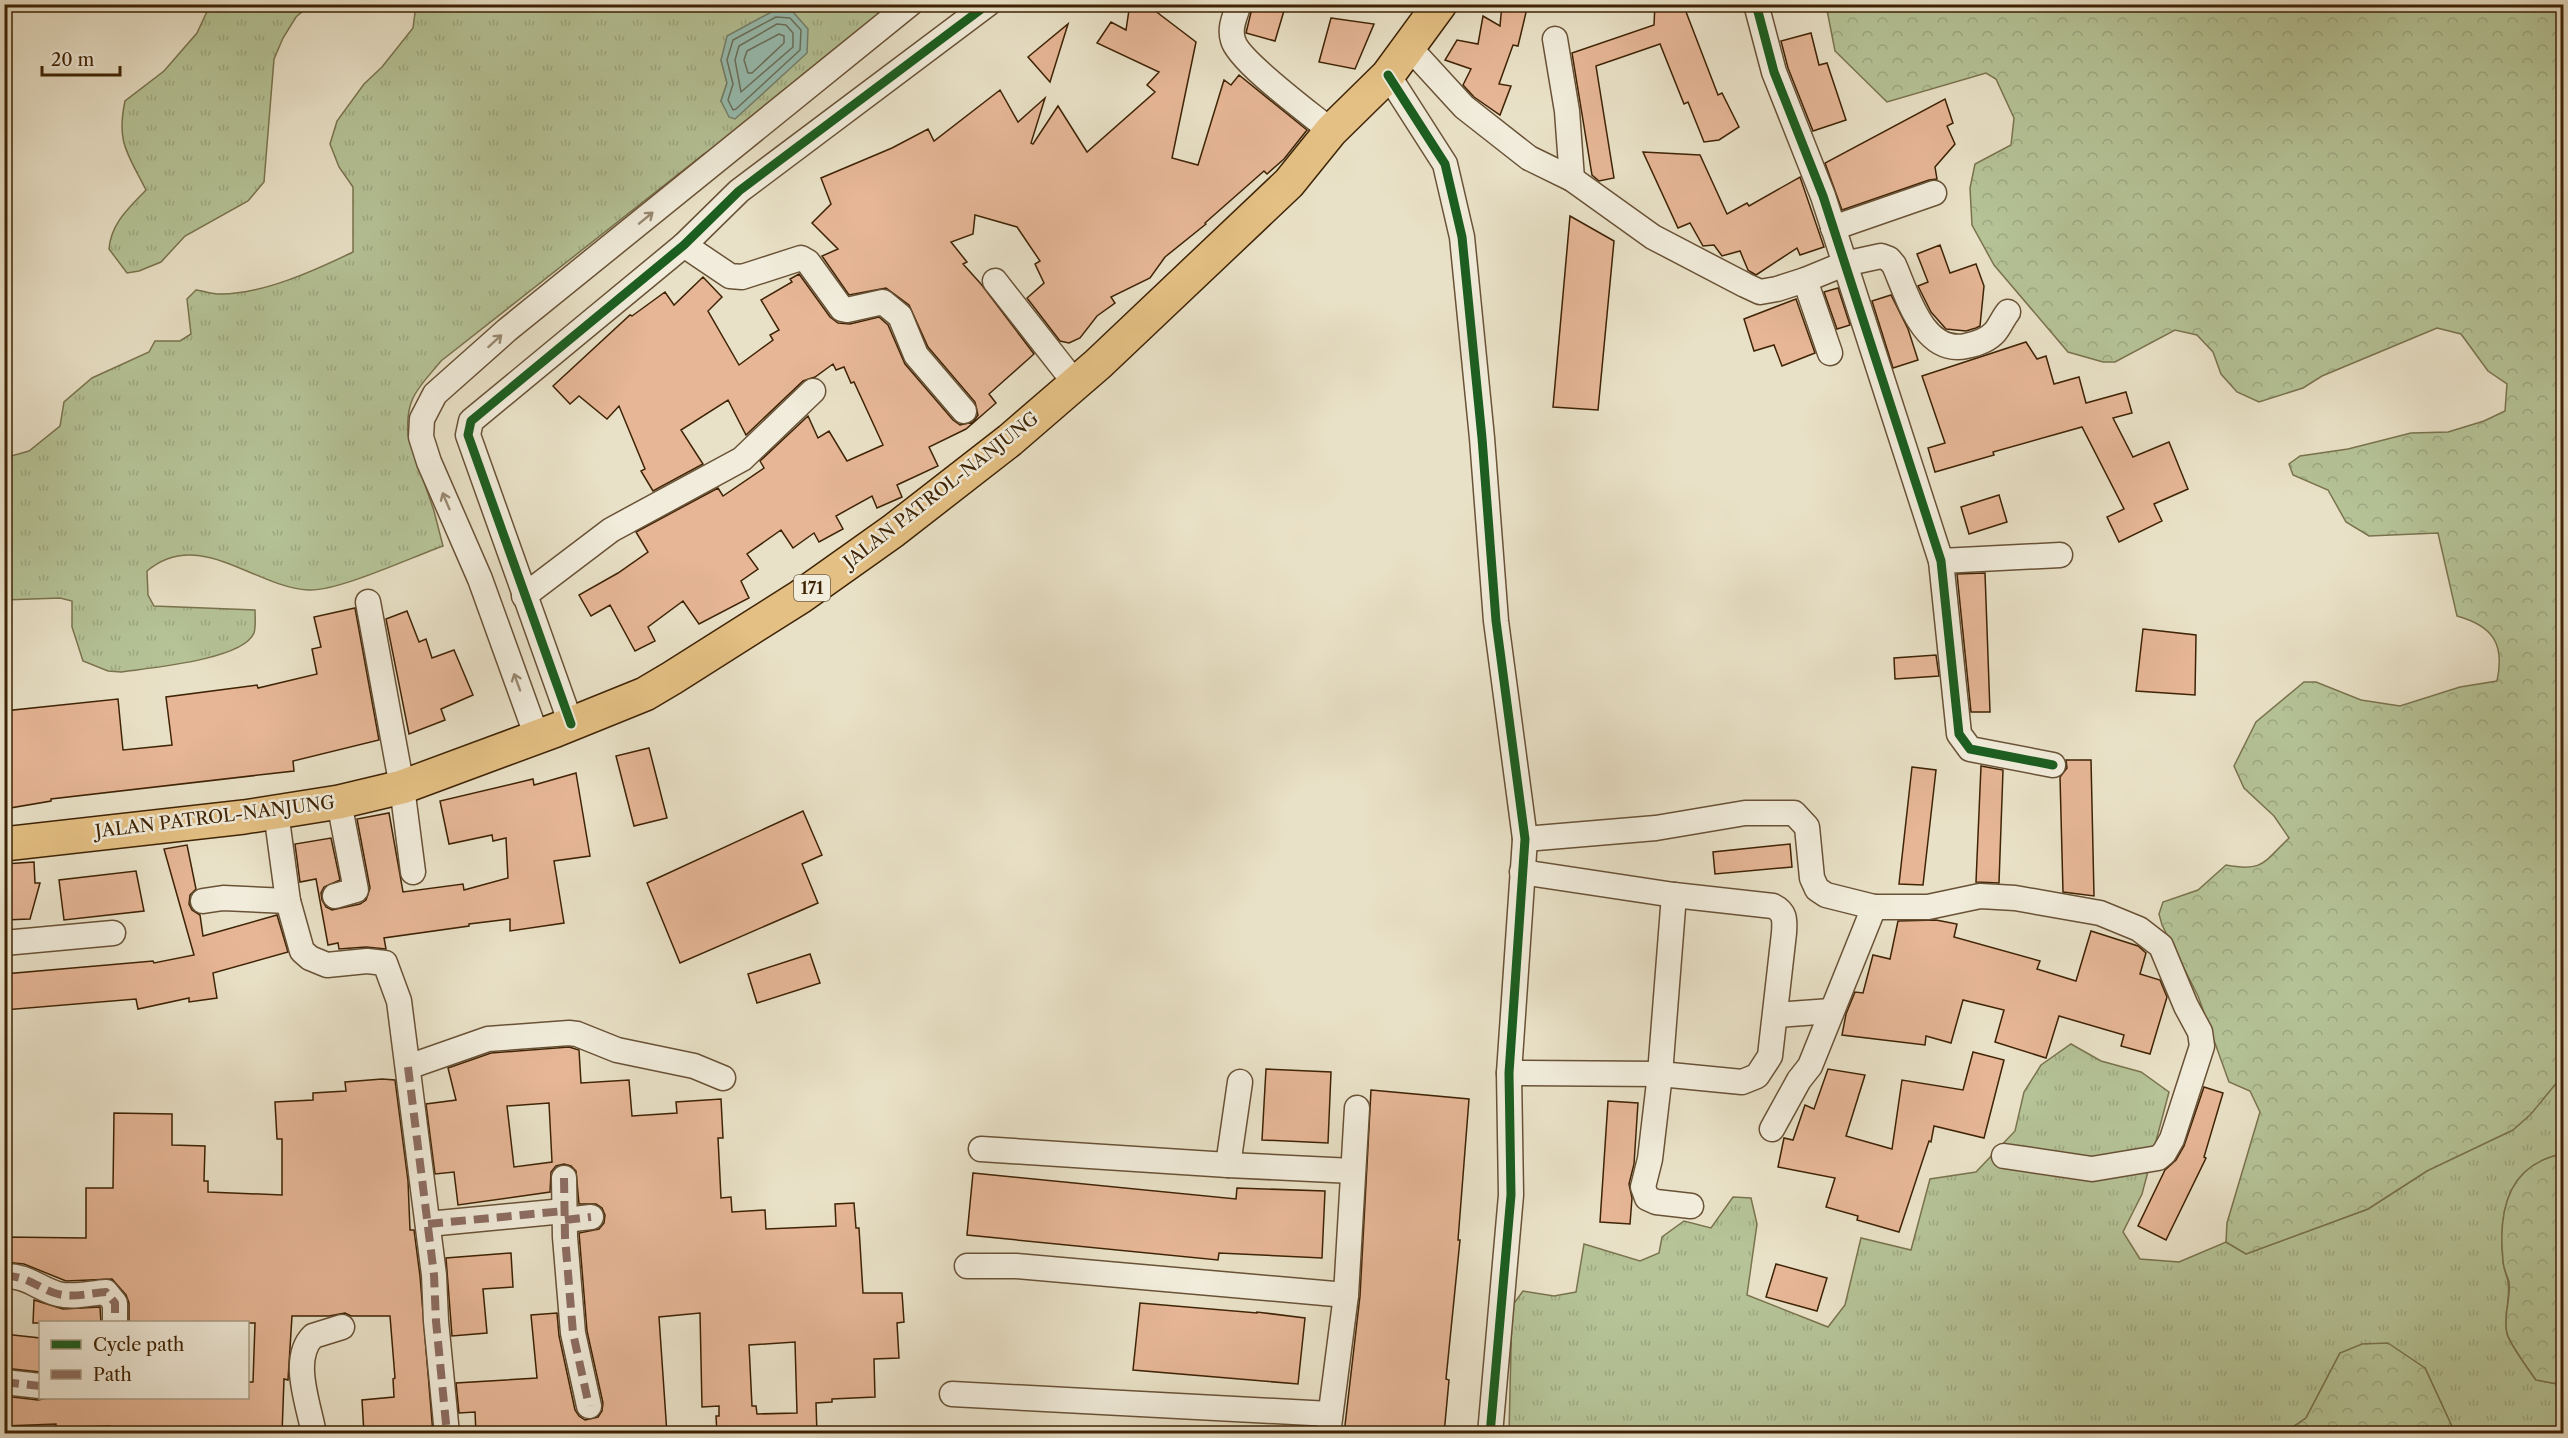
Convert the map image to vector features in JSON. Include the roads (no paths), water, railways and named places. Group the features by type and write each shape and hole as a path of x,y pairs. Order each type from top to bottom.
{"main road":[{"name":"JALAN PATROL-NANJUNG","path":"4,844 276,812 339,802 402,787 645,694 800,597 893,531 1010,440 1192,277 1289,183 1331,130 1388,75 1440,4"}],"street":[{"path":"537,737 480,579 429,462 421,437 422,419 435,394 507,330 910,4"},
{"path":"571,724 468,435 471,421 684,245 739,191 988,4"},
{"path":"1239,4 1233,22 1233,41 1244,59 1331,130"},
{"path":"1756,4 1774,72 1823,196 1941,561 1959,734 1970,749 2053,765"},
{"path":"1555,39 1567,111 1572,179"},
{"path":"1409,47 1464,107 1529,158 1572,179 1653,237 1760,292 1805,280 1844,264 1881,256 1889,258 1894,265 1919,323 1931,337 1961,347 1977,343 1995,332 2008,312"},
{"path":"1388,75 1445,164 1462,237 1482,438 1496,621 1525,839 1509,1073 1510,1195 1490,1434"},
{"path":"1833,228 1934,193"},
{"path":"684,245 730,276 742,277 801,258 808,262 842,309 847,310 883,302 900,316 916,355 964,411"},
{"path":"1805,280 1830,353"},
{"path":"994,281 1075,383"},
{"path":"524,596 611,530 742,459 813,392"},
{"path":"1941,561 2060,555"},
{"path":"368,602 402,787 413,872"},
{"path":"335,896 356,890 339,802"},
{"path":"276,812 288,902 302,951 310,958 327,965 385,963 399,1001 428,1224 447,1434"},
{"path":"1525,839 1656,828 1744,813 1794,813 1807,827 1812,878 1817,889 1826,895 1874,907 1928,907 1980,896 2015,898 2100,913 2139,929 2162,946 2186,1006 2200,1032 2202,1046 2172,1139 2164,1154 2152,1160 2092,1169 2004,1156"},
{"path":"1509,1073 1660,1074 1742,1082 1757,1076 1770,1056 1785,917 1773,906 1674,895 1522,872"},
{"path":"1674,895 1660,1074 1650,1159 1643,1187 1647,1198 1656,1202 1691,1206"},
{"path":"203,900 223,898 288,902"},
{"path":"1772,1129 1799,1080 1810,1066 1849,975 1874,907"},
{"path":"4,943 113,933"},
{"path":"1776,1015 1832,1011"},
{"path":"408,1067 488,1039 569,1033 617,1050 694,1066 723,1078"},
{"path":"1228,1165 1240,1082"},
{"path":"952,1395 1329,1424 1346,1294 1357,1108"},
{"path":"981,1149 1228,1165 1353,1170"},
{"path":"564,1178 564,1215 573,1334 589,1406"},
{"path":"428,1224 564,1215 591,1217"},
{"path":"967,1266 1016,1266 1346,1294"},
{"path":"4,1276 35,1282 55,1294 70,1296 106,1292 115,1303 115,1321"},
{"path":"314,1434 302,1376 305,1349 313,1336 342,1327"},
{"path":"4,1382 39,1386"}],"water":[{"path":"775,10 793,12 808,29 807,53 735,119 729,117 721,101 727,83 721,60 727,36"}]}
